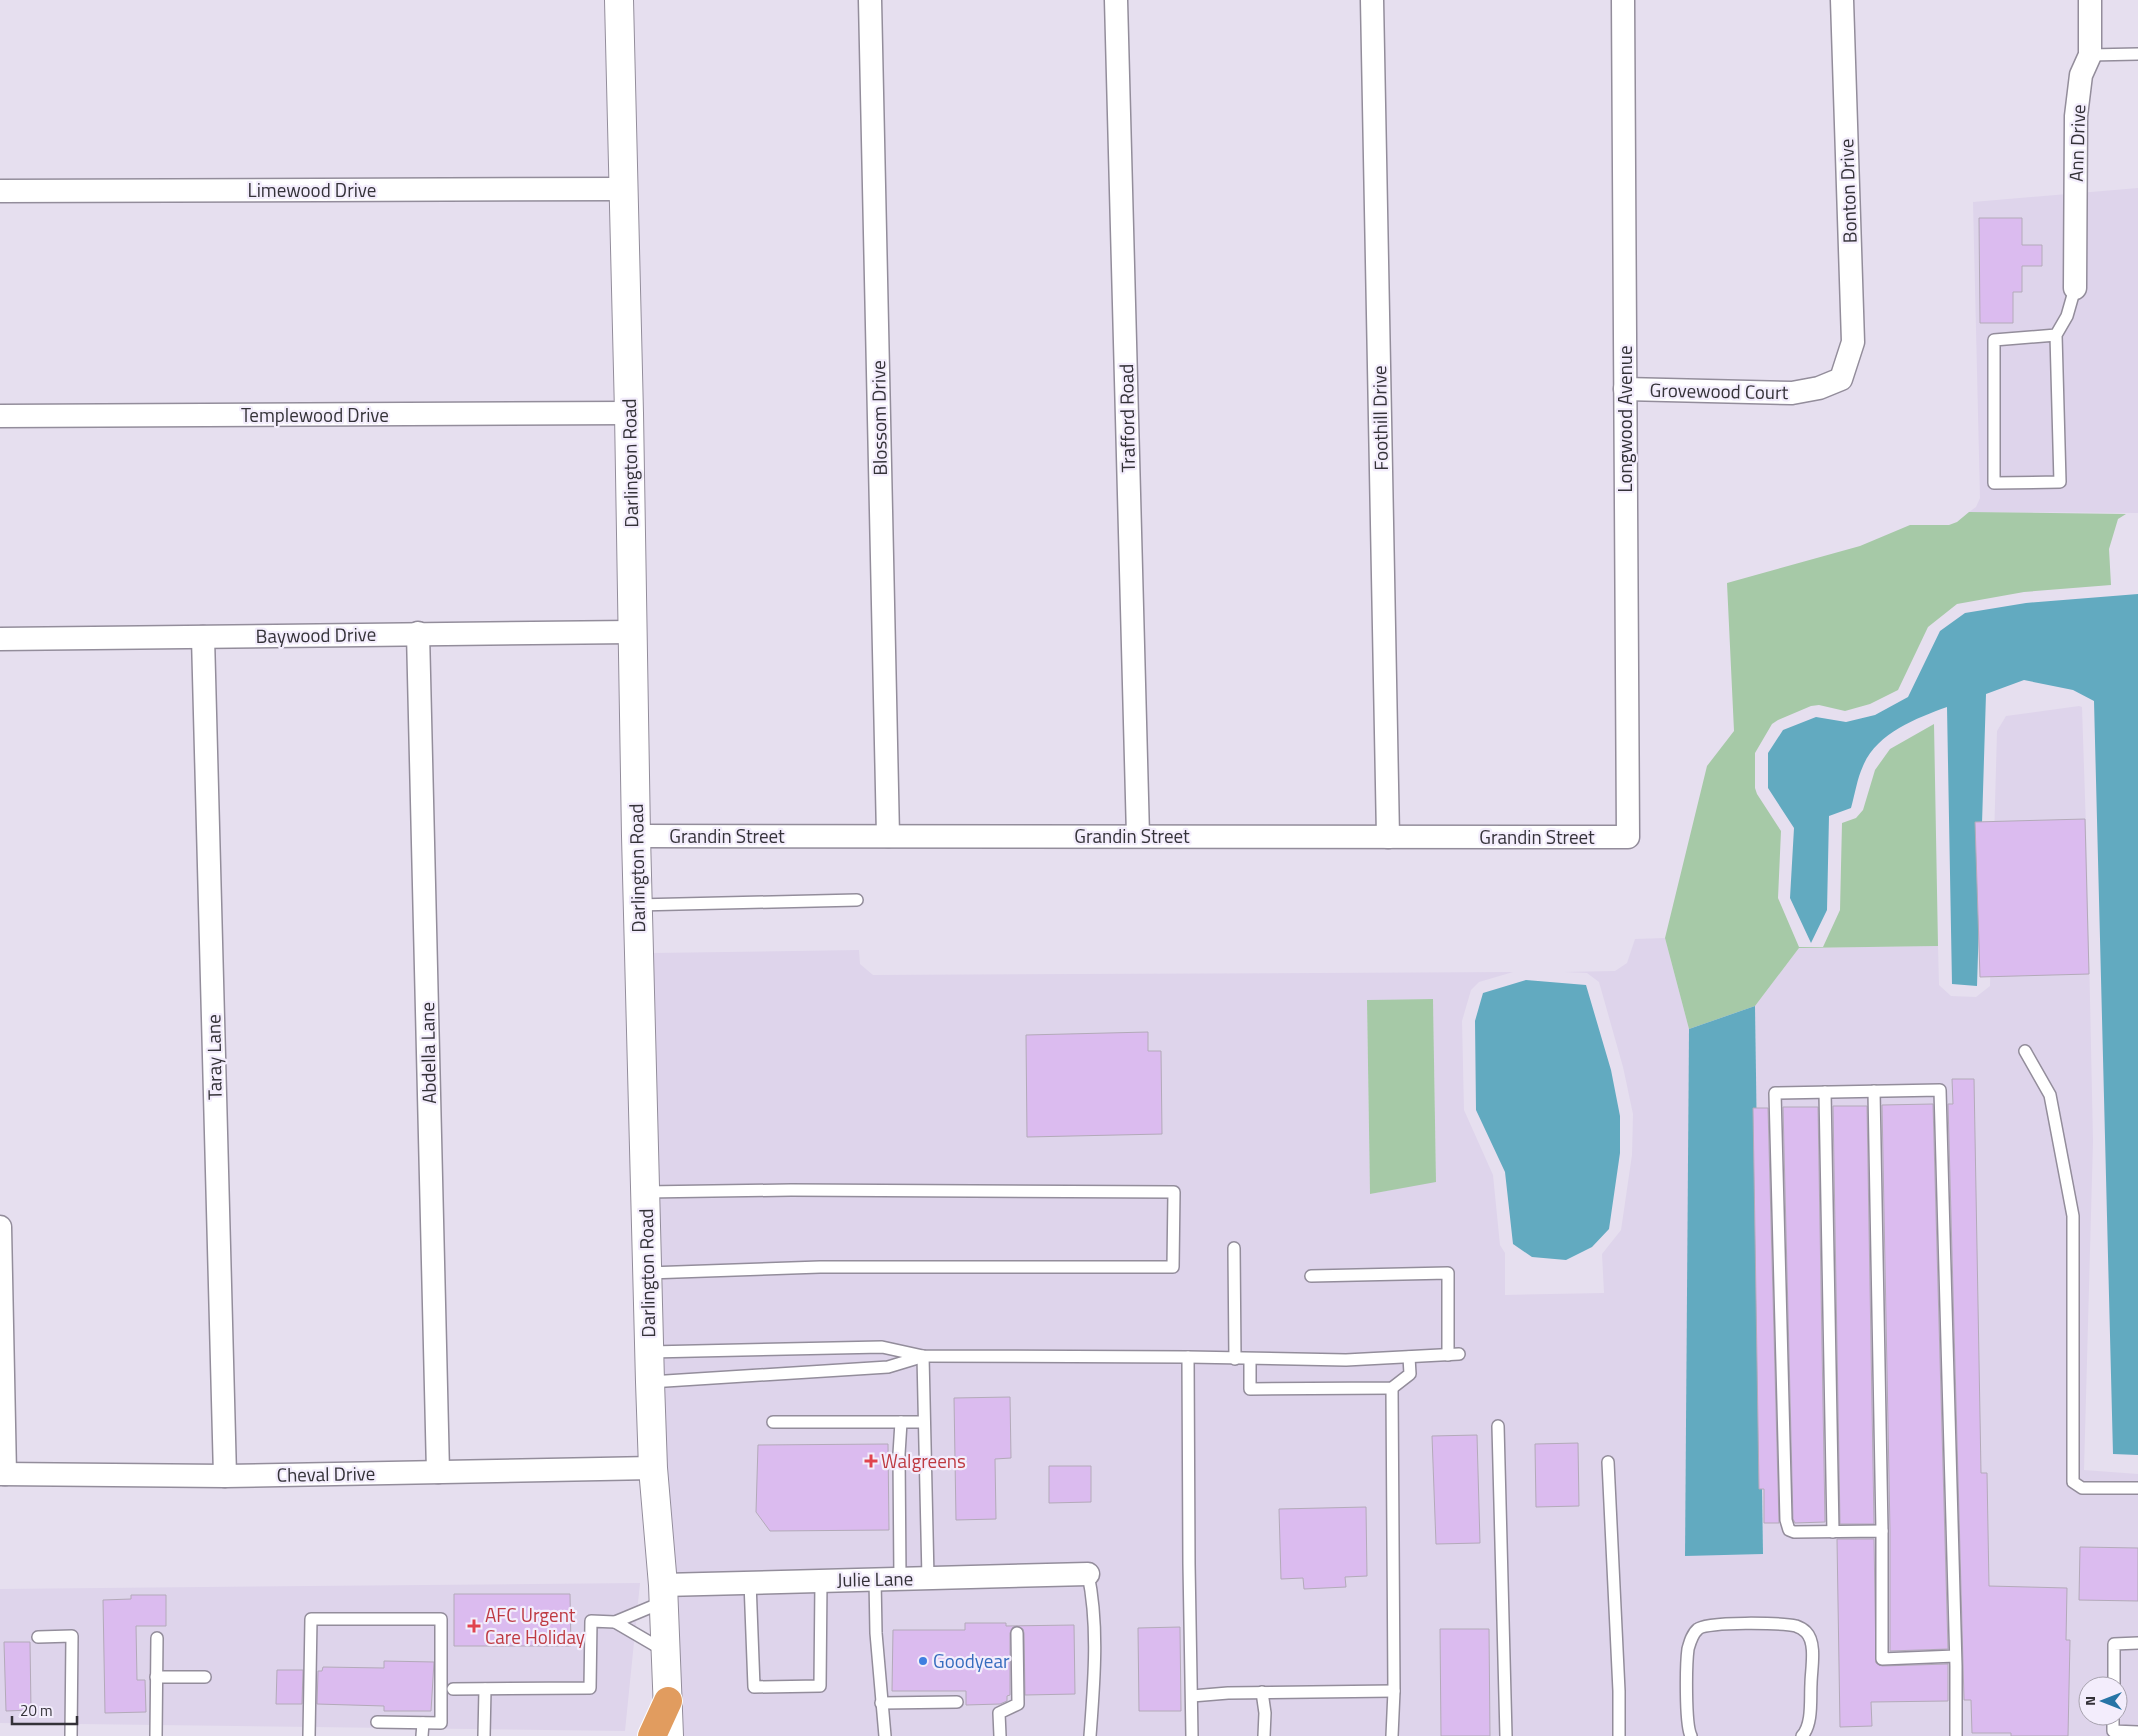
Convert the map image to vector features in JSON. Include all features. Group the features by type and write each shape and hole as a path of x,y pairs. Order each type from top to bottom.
{"highway":[{"path":"652,1736 668,1700"}],"street":[{"name":"Darlington Road","path":"619,0 629,413 637,905 649,1352 653,1468 663,1593 669,1736"},
{"name":"Blossom Drive","path":"870,0 888,836"},
{"name":"Trafford Road","path":"1116,0 1138,836"},
{"name":"Foothill Drive","path":"1372,0 1388,837"},
{"name":"Longwood Avenue","path":"1622,0 1628,837"},
{"name":"Bonton Drive","path":"1841,380 1852,342 1842,0"},
{"name":"Ann Drive","path":"2075,288 2076,116 2081,75 2090,55 2090,0"},
{"name":"Limewood Drive","path":"0,191 624,189"},
{"name":"Grovewood Court","path":"1625,390 1792,393 1819,388 1841,380"},
{"name":"Templewood Drive","path":"0,416 629,413"},
{"name":"Baywood Drive","path":"0,639 632,632"},
{"name":"Abdella Lane","path":"418,633 438,1472"},
{"name":"Taray Lane","path":"203,637 224,1476"},
{"name":"Grandin Street","path":"636,836 1628,837"},
{"path":"0,1227 2,1474"},
{"name":"Cheval Drive","path":"2,1474 224,1476 653,1468"},
{"name":"Julie Lane","path":"663,1593 750,1582 1088,1574"}],"lane":[{"path":"2090,55 2138,54"},
{"path":"2056,335 1994,340 1994,483 2060,482 2056,335 2068,316 2075,288"},
{"path":"637,905 857,900"},
{"path":"2025,1051 2050,1095 2073,1216 2073,1482 2082,1488 2138,1488"},
{"path":"1882,1531 1794,1532 1789,1530 1786,1520 1775,1093 1940,1090 1956,1736"},
{"path":"1874,1091 1882,1531 1882,1659 1955,1656"},
{"path":"1825,1092 1833,1532"},
{"path":"645,1192 830,1190 1174,1192 1173,1267 820,1267 648,1273"},
{"path":"1234,1248 1235,1359"},
{"path":"649,1352 882,1347 923,1356 1188,1357 1346,1360 1454,1354 1448,1273 1311,1276"},
{"path":"650,1382 888,1367 923,1356"},
{"path":"923,1356 928,1578"},
{"path":"1188,1357 1192,1736"},
{"path":"1250,1359 1250,1389 1392,1388 1410,1374 1409,1357"},
{"path":"1392,1388 1394,1690 1392,1736"},
{"path":"773,1422 924,1422"},
{"path":"900,1579 899,1454 901,1422"},
{"path":"1498,1426 1506,1736"},
{"path":"1608,1462 1619,1691 1619,1736"},
{"path":"1088,1574 1093,1608 1094,1690 1090,1736"},
{"path":"875,1579 876,1633 885,1736"},
{"path":"750,1582 754,1687 820,1686 821,1580"},
{"path":"615,1622 663,1593"},
{"path":"310,1736 311,1619 441,1619 441,1723 377,1722"},
{"path":"453,1689 590,1688 591,1621 615,1622 665,1651"},
{"path":"1691,1736 1687,1722 1688,1650 1692,1637 1699,1627 1713,1624 1797,1626 1807,1633 1812,1647 1810,1715 1805,1733 1802,1736"},
{"path":"1000,1736 1000,1713 1018,1704 1017,1633"},
{"path":"38,1636 72,1636 71,1736"},
{"path":"156,1736 157,1638"},
{"path":"2114,1676 2114,1644 2138,1643"},
{"path":"156,1677 205,1677"},
{"path":"484,1689 484,1736"},
{"path":"1192,1696 1262,1692 1394,1690"},
{"path":"1262,1692 1265,1713 1264,1736"},
{"path":"881,1703 957,1702"},
{"path":"422,1736 423,1723"},
{"path":"2113,1726 2113,1731 2138,1732"}],"shaded area":[{"path":"2138,188 2138,513 1969,512 1976,507 1980,498 1973,202"},
{"path":"2082,707 2093,1141 2084,1470 2138,1474 2138,1736 682,1736 665,1467 652,953 859,950 860,964 873,975 1513,972 1479,982 1471,990 1462,1021 1464,1110 1493,1175 1500,1245 1505,1253 1505,1295 1604,1293 1602,1254 1621,1230 1632,1155 1633,1114 1623,1067 1599,982 1587,973 1564,972 1615,971 1627,963 1635,939 1665,938 1689,1029 1685,1555 1763,1554 1755,1006 1799,948 1938,946 1939,985 1951,996 1976,997 1990,986 1997,731 2006,716","holes":["1433,999 1436,1181 1370,1194 1367,1000"]},
{"path":"640,1583 625,1731 0,1723 0,1589"}],"green space":[{"path":"1969,512 2126,514 2118,519 2109,549 2111,585 2024,592 1957,604 1928,627 1898,690 1870,704 1845,711 1819,705 1811,706 1778,720 1772,724 1755,753 1755,788 1757,794 1781,831 1778,898 1799,947 1823,947 1840,910 1842,823 1856,818 1863,810 1875,770 1890,749 1934,724 1938,946 1799,948 1755,1006 1689,1029 1665,938 1707,766 1734,731 1727,583 1860,546 1910,525 1949,525 1957,522"},
{"path":"1433,999 1436,1182 1370,1194 1367,1000"}],"water":[{"path":"2138,594 2138,1455 2113,1454 2094,701 2073,690 2024,680 1986,694 1977,986 1952,984 1947,707 1910,722 1887,736 1877,745 1869,755 1861,771 1851,808 1829,816 1827,910 1811,943 1790,898 1794,828 1768,788 1768,753 1783,730 1816,717 1846,722 1875,715 1908,697 1940,631 1965,613 2026,603"},
{"path":"1526,980 1586,985 1611,1070 1620,1116 1620,1153 1609,1229 1592,1247 1566,1260 1532,1257 1513,1244 1505,1172 1476,1110 1475,1021 1483,993"},
{"path":"1755,1006 1763,1554 1685,1556 1689,1029"}],"building":[{"path":"1979,218 2022,218 2022,245 2042,245 2042,266 2022,266 2022,292 2013,292 2013,323 1980,323"},
{"path":"2085,819 2089,974 1980,977 1975,822"},
{"path":"1148,1032 1148,1051 1161,1051 1162,1134 1027,1137 1026,1035"},
{"path":"1952,1079 1974,1079 1981,1473 1987,1473 1989,1586 2067,1588 2066,1640 2070,1640 2068,1736 2011,1736 2011,1733 1972,1733 1971,1700 1964,1700 1948,1104 1953,1104"},
{"path":"1933,1104 1948,1649 1890,1651 1890,1531 1882,1105"},
{"path":"1833,1106 1867,1106 1874,1524 1840,1524"},
{"path":"1783,1107 1818,1107 1825,1522 1795,1523 1793,1519"},
{"path":"1753,1108 1768,1108 1779,1523 1764,1523 1764,1489 1759,1489"},
{"path":"1010,1397 1011,1458 995,1459 996,1519 956,1520 954,1398"},
{"path":"1477,1435 1480,1543 1436,1544 1432,1436"},
{"path":"1578,1443 1579,1506 1536,1507 1535,1444"},
{"name":"Walgreens","path":"888,1444 889,1530 770,1531 756,1512 758,1445"},
{"path":"1049,1466 1091,1466 1091,1502 1049,1503"},
{"path":"1366,1507 1367,1576 1345,1577 1346,1587 1304,1589 1303,1578 1281,1579 1279,1509"},
{"path":"1837,1539 1874,1539 1876,1663 1882,1666 1948,1664 1948,1701 1871,1702 1872,1726 1840,1727"},
{"path":"2080,1547 2138,1548 2138,1601 2079,1600"},
{"path":"454,1594 570,1594 571,1646 454,1646"},
{"path":"131,1595 166,1595 166,1626 136,1626 137,1680 145,1680 146,1712 105,1713 103,1600 131,1599"},
{"path":"965,1623 1006,1623 1006,1626 1074,1625 1075,1694 1025,1695 1024,1633 1023,1629 1017,1626 1013,1627 1010,1633 1010,1695 1007,1696 1007,1701 1000,1704 966,1705 966,1691 892,1691 893,1630 965,1630"},
{"path":"1180,1627 1181,1711 1139,1711 1138,1628"},
{"path":"1440,1629 1489,1629 1490,1736 1441,1736"},
{"path":"4,1642 30,1642 31,1710 6,1711"},
{"path":"384,1661 434,1662 431,1711 384,1711 384,1706 317,1704 318,1671 322,1671 323,1667 384,1668"},
{"path":"277,1670 303,1670 302,1704 276,1704"}],"place":[{"name":"Walgreens","path":"871,1461"},
{"name":"AFC Urgent Care Holiday","path":"474,1626"},
{"name":"Goodyear","path":"923,1661"}]}
